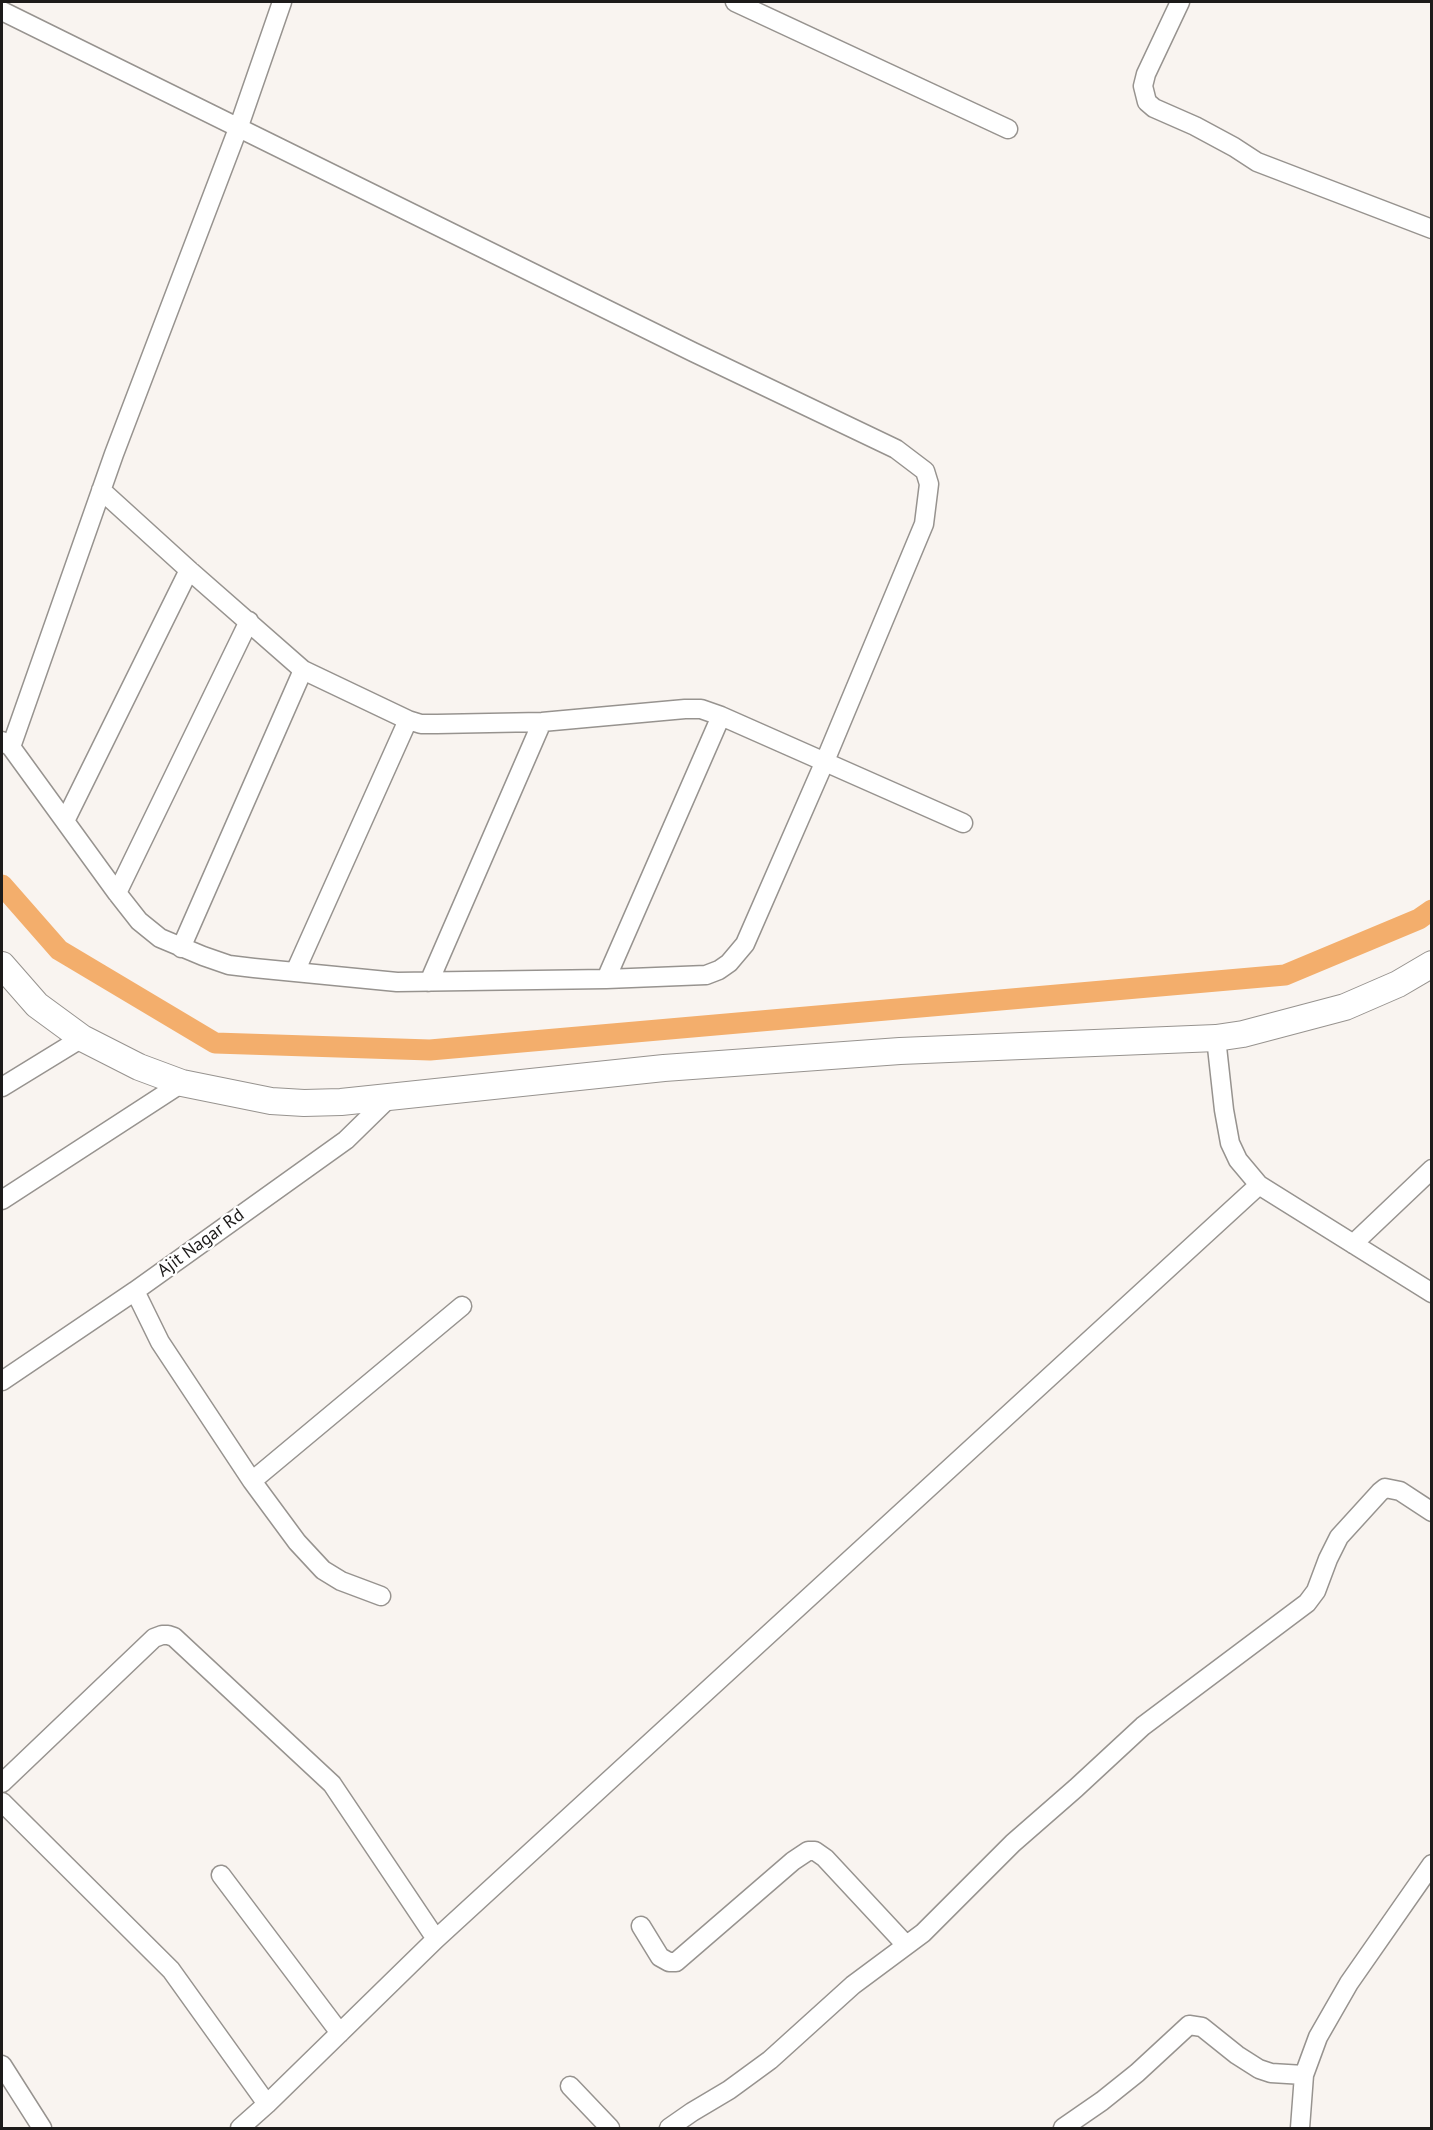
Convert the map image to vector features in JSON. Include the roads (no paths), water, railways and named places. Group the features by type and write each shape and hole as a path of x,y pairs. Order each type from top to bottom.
{"street":[{"path":"2,10 238,126 693,352 897,449 925,471 929,484 924,524 825,761 745,944 729,963 719,970 706,975 606,979 397,982 229,965 160,938 139,921 6,744 238,126 282,2"},
{"path":"735,2 1008,129"},
{"path":"1180,2 1146,74 1143,86 1146,102 1234,147 1257,162 1431,229"},
{"path":"101,490 303,670 408,720 421,724 542,722 701,709 963,823"},
{"path":"65,821 189,570"},
{"path":"117,893 249,621"},
{"path":"181,948 303,670"},
{"path":"606,979 721,716"},
{"path":"295,972 408,720"},
{"path":"429,982 542,722"},
{"path":"2,965 37,1005 82,1038 139,1067 182,1083 271,1101 304,1103 341,1102 664,1068 900,1051 1216,1038 1345,1007 1398,984 1431,964"},
{"path":"2,1087 82,1038"},
{"path":"1216,1038 1230,1143 1238,1160 1259,1185 1431,1293"},
{"path":"2,1200 182,1083"},
{"name":"Ajit Nagar Rd","path":"2,1381 135,1291 346,1140 392,1095"},
{"path":"1353,1244 1431,1169"},
{"path":"240,2128 436,1939 1259,1185"},
{"path":"135,1291 160,1341 252,1482 297,1542 323,1570 341,1581 381,1596"},
{"path":"252,1482 462,1306"},
{"path":"669,2128 729,2090 770,2060 853,1984 923,1933 1005,1850 1143,1726 1307,1603 1316,1591 1339,1537 1380,1492 1385,1488 1400,1491 1431,1512"},
{"path":"2,1783 154,1638 162,1635 174,1637 332,1784 436,1939"},
{"path":"2,1802 171,1970 267,2104"},
{"path":"641,1926 660,1957 669,1962 676,1962 793,1861 808,1851 815,1851 825,1858 906,1945"},
{"path":"1300,2128 1304,2075 1318,2037 1349,1983 1430,1871"},
{"path":"221,1875 340,2033"},
{"path":"1064,2128 1137,2073 1189,2025 1202,2027 1259,2069 1271,2073 1304,2075"},
{"path":"2,2065 42,2128"},
{"path":"570,2086 610,2128"}],"waterway":[{"path":"2,885 59,950 215,1043 430,1050 1285,975 1419,919 1432,910"}]}
